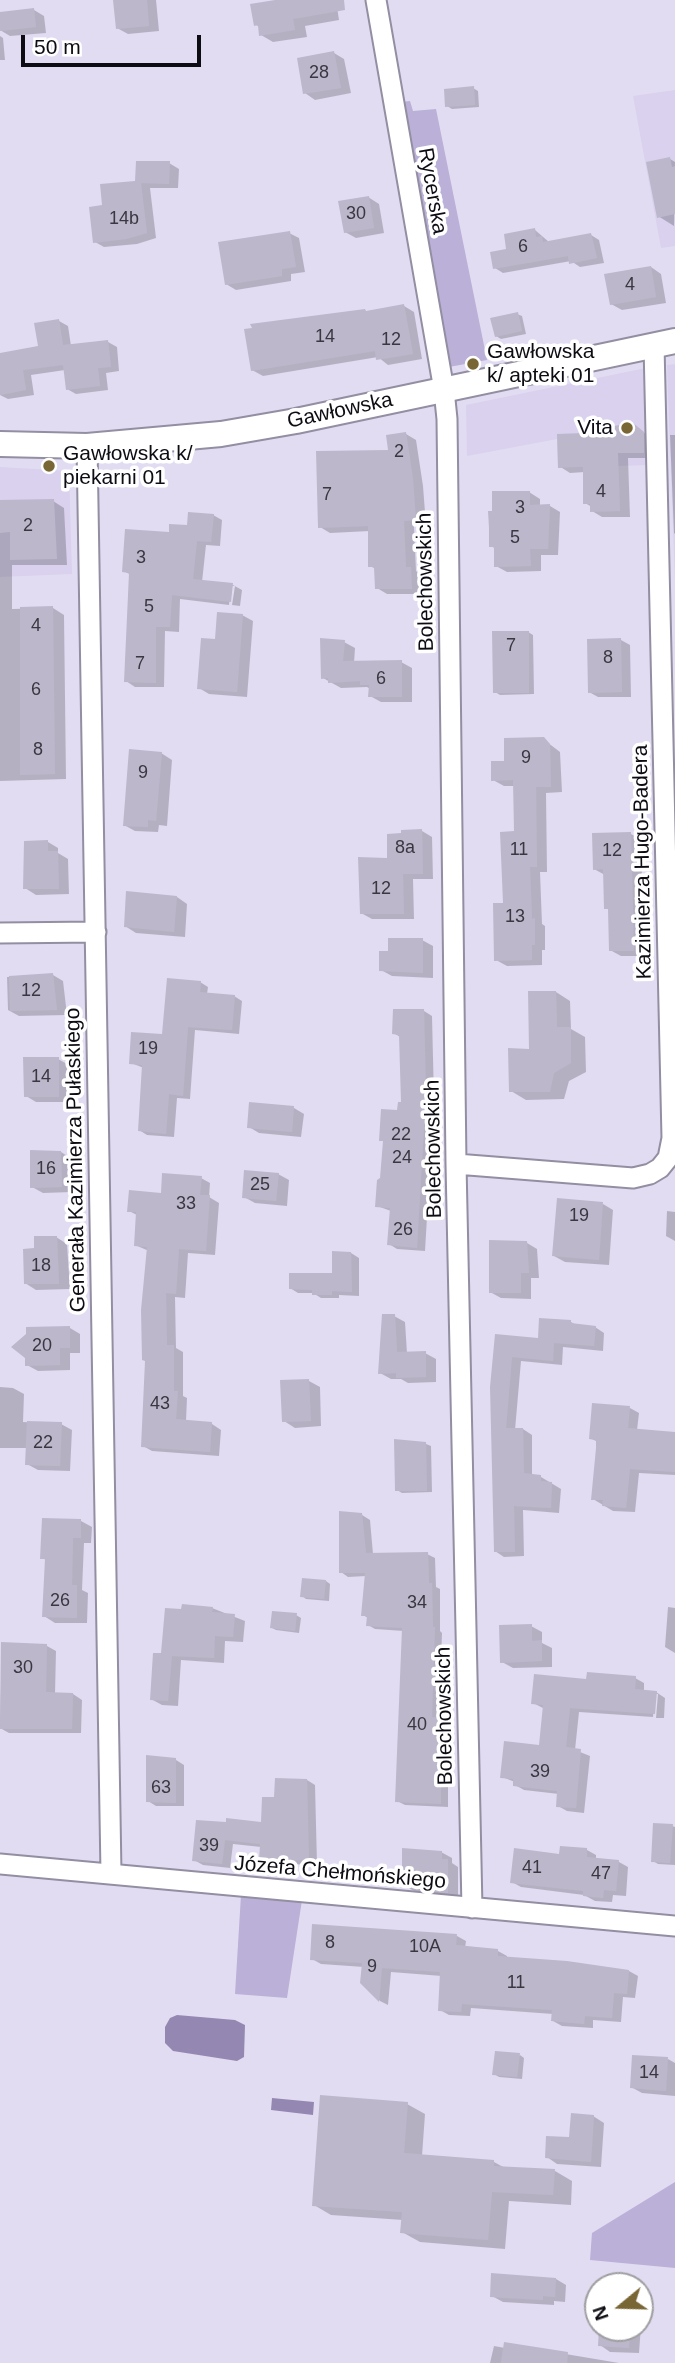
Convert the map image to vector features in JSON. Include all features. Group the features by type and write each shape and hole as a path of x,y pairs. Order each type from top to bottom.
{"street":[{"name":"Rycerska","path":"376,0 444,390"},
{"name":"Gawłowska","path":"0,444 87,446 221,434 296,421 665,343"},
{"name":"Kazimierza Hugo-Badera","path":"456,1164 633,1178 650,1174 660,1168 668,1158 672,1138 665,343"},
{"name":"Bolechowskich","path":"444,390 447,419 456,1164 472,1908"},
{"name":"Generała Kazimierza Pułaskiego","path":"87,446 111,1873"},
{"path":"0,933 96,932"},
{"name":"Józefa Chełmońskiego","path":"0,1864 675,1926"}],"shaded area":[{"path":"675,90 675,246 661,248 633,96"},
{"path":"410,101 413,111 436,109 487,360 449,367 401,102"},
{"path":"675,364 675,581 667,365"},
{"path":"646,368 648,465 558,468 557,439 467,456 466,405"},
{"path":"0,467 69,471 72,574 0,577"},
{"path":"241,1895 302,1900 287,1998 235,1994"},
{"path":"177,2015 235,2020 245,2025 244,2057 237,2061 173,2051 165,2043 165,2027 170,2018"},
{"path":"272,2098 314,2102 313,2115 271,2110"},
{"path":"675,2182 675,2268 590,2260 592,2233"}],"building":[{"path":"113,0 147,0 149,26 116,29"},
{"path":"275,0 344,0 345,10 293,19 295,30 259,36 258,25 254,26 250,4"},
{"path":"34,8 36,27 0,31 0,12"},
{"path":"334,51 341,88 303,94 297,58"},
{"path":"474,86 475,105 445,107 444,89"},
{"path":"670,157 672,167 675,166 675,214 657,218 646,162"},
{"path":"136,161 170,161 169,184 141,183 147,233 93,243 89,207 102,205 100,184 135,181"},
{"path":"369,196 374,228 344,233 338,201"},
{"path":"535,228 536,237 542,236 543,242 591,233 597,258 569,264 568,256 493,269 490,252 506,249 504,234"},
{"path":"290,231 296,267 282,269 282,276 225,285 218,242"},
{"path":"651,266 656,297 610,305 604,274"},
{"path":"404,304 413,354 376,360 375,351 251,371 244,329 252,328 250,324"},
{"path":"518,312 522,331 495,337 490,318"},
{"path":"59,319 63,345 108,340 111,367 98,368 100,386 66,390 63,365 23,370 26,390 0,395 0,353 38,346 34,323"},
{"path":"632,422 644,432 644,453 618,453 620,511 590,512 590,504 583,504 583,467 558,468 557,434 584,433"},
{"path":"406,432 416,520 404,521 406,567 411,567 412,589 375,589 374,567 368,567 368,526 318,528 316,451 388,450 386,435"},
{"path":"492,491 530,491 530,505 550,504 548,549 530,549 531,566 494,567 494,547 489,547 488,511 492,511"},
{"path":"54,499 57,559 10,560 10,532 0,533 0,500"},
{"path":"188,512 214,514 211,542 197,541 193,579 233,583 231,602 172,595 170,627 156,627 156,683 124,682 129,573 122,572 125,529 169,532 169,524 187,525"},
{"path":"53,606 55,774 20,775 20,607"},
{"path":"217,612 243,614 237,692 197,689 201,638 215,639"},
{"path":"492,631 529,631 529,693 493,693"},
{"path":"320,638 345,640 343,661 402,660 402,697 368,697 369,685 360,685 360,681 328,683 328,678 321,679"},
{"path":"621,638 622,692 588,693 587,639"},
{"path":"544,737 550,744 551,787 536,787 537,867 530,867 532,919 535,918 532,960 494,961 493,903 503,903 500,832 514,831 513,780 491,781 491,761 504,761 504,738"},
{"path":"129,749 162,752 156,821 148,820 148,827 123,826"},
{"path":"422,829 423,874 403,874 404,914 360,914 358,857 387,858 387,834"},
{"path":"631,832 634,951 609,951 603,869 593,870 592,833"},
{"path":"48,840 48,851 58,851 59,889 23,889 24,841"},
{"path":"126,891 177,896 174,932 124,927"},
{"path":"388,938 423,938 423,973 379,971 379,951 388,951"},
{"path":"53,973 57,1010 10,1011 9,976"},
{"path":"167,978 201,981 200,992 235,995 232,1030 188,1027 183,1096 169,1094 166,1134 138,1131 142,1065 129,1064 131,1032 162,1034"},
{"path":"528,991 556,991 557,1027 571,1027 571,1063 554,1073 550,1092 509,1092 508,1048 529,1049"},
{"path":"393,1009 424,1009 426,1094 417,1248 387,1245 390,1208 375,1207 383,1141 379,1141 381,1109 397,1110 398,1102 401,1102 399,1035 392,1034"},
{"path":"23,1057 59,1057 59,1097 24,1097"},
{"path":"249,1102 294,1106 292,1132 247,1128"},
{"path":"30,1150 61,1151 62,1187 30,1188"},
{"path":"244,1170 279,1173 276,1201 242,1198"},
{"path":"162,1173 202,1176 200,1195 210,1195 206,1251 179,1249 176,1294 166,1293 167,1345 174,1345 174,1391 178,1391 176,1419 212,1422 210,1452 141,1447 145,1361 142,1360 141,1310 147,1247 134,1246 136,1212 127,1212 129,1190 161,1193"},
{"path":"557,1198 603,1202 599,1260 552,1256"},
{"path":"34,1236 57,1236 59,1284 24,1284 23,1249 34,1248"},
{"path":"489,1240 527,1241 529,1273 521,1273 521,1293 489,1293"},
{"path":"332,1251 351,1252 352,1292 332,1291 332,1295 312,1295 312,1290 289,1289 289,1273 332,1273"},
{"path":"382,1314 395,1314 397,1352 426,1351 426,1377 396,1378 396,1373 378,1374"},
{"path":"539,1318 571,1320 571,1323 596,1326 594,1346 554,1343 553,1361 512,1357 506,1428 523,1428 524,1473 541,1475 541,1481 552,1482 551,1508 514,1506 515,1552 494,1552 490,1387 495,1334 538,1338"},
{"path":"70,1326 70,1348 60,1348 60,1365 25,1366 25,1358 11,1347 26,1334 26,1327"},
{"path":"309,1379 311,1421 282,1422 280,1380"},
{"path":"592,1403 630,1406 628,1428 675,1432 675,1472 630,1469 626,1508 602,1506 603,1500 591,1500 596,1448 596,1440 589,1439"},
{"path":"27,1421 62,1422 60,1466 25,1465"},
{"path":"394,1439 426,1442 427,1491 395,1491"},
{"path":"339,1511 362,1513 366,1553 428,1552 435,1627 432,1717 441,1718 441,1804 395,1802 402,1628 366,1626 367,1616 361,1616 365,1573 339,1573"},
{"path":"42,1518 81,1519 81,1538 73,1538 72,1585 77,1585 77,1618 42,1617 45,1559 40,1559"},
{"path":"302,1578 326,1580 324,1599 300,1597"},
{"path":"182,1604 213,1607 212,1612 235,1614 233,1637 215,1636 214,1658 172,1656 168,1701 150,1700 153,1653 161,1653 165,1608 181,1609"},
{"path":"272,1611 297,1613 295,1631 270,1628"},
{"path":"532,1624 532,1641 542,1640 542,1661 500,1663 499,1625"},
{"path":"1,1642 47,1644 46,1692 73,1693 72,1729 0,1729"},
{"path":"587,1672 636,1676 635,1689 657,1691 655,1714 570,1708 566,1747 581,1749 576,1808 556,1807 557,1791 513,1786 513,1779 500,1778 504,1741 539,1745 543,1705 531,1704 534,1674 586,1679"},
{"path":"146,1755 176,1758 176,1803 146,1802"},
{"path":"275,1778 307,1779 309,1860 259,1861 260,1844 225,1840 222,1864 192,1861 196,1820 226,1822 226,1818 261,1822 262,1797 274,1797"},
{"path":"653,1823 673,1824 670,1863 651,1862"},
{"path":"560,1846 587,1848 587,1857 619,1860 616,1891 604,1890 603,1898 583,1896 583,1891 510,1883 514,1848 559,1854"},
{"path":"402,1848 442,1851 442,1859 448,1859 448,1893 427,1891 427,1886 402,1886"},
{"path":"312,1924 457,1934 456,1945 498,1949 498,1956 567,1961 629,1970 627,1994 614,1993 612,2018 585,2016 584,2024 551,2021 552,2010 462,2004 461,2012 438,2011 440,1972 382,1968 379,2002 360,1983 362,1963 310,1960"},
{"path":"495,2051 520,2053 517,2077 492,2075"},
{"path":"632,2055 668,2057 666,2091 630,2088"},
{"path":"320,2095 408,2102 404,2153 494,2160 494,2166 555,2169 553,2195 492,2192 488,2240 400,2233 402,2212 312,2206"},
{"path":"571,2113 594,2115 591,2162 545,2158 546,2136 569,2137"},
{"path":"491,2273 556,2278 555,2297 543,2296 543,2300 490,2297"},
{"path":"504,2342 568,2352 567,2363 501,2363"},
{"path":"598,2342 629,2342 629,2348 598,2346"}],"place":[{"name":"Gawłowska k/ apteki 01","path":"473,364"},
{"name":"Vita","path":"627,428"},
{"name":"Gawłowska k/ piekarni 01","path":"49,466"}]}
